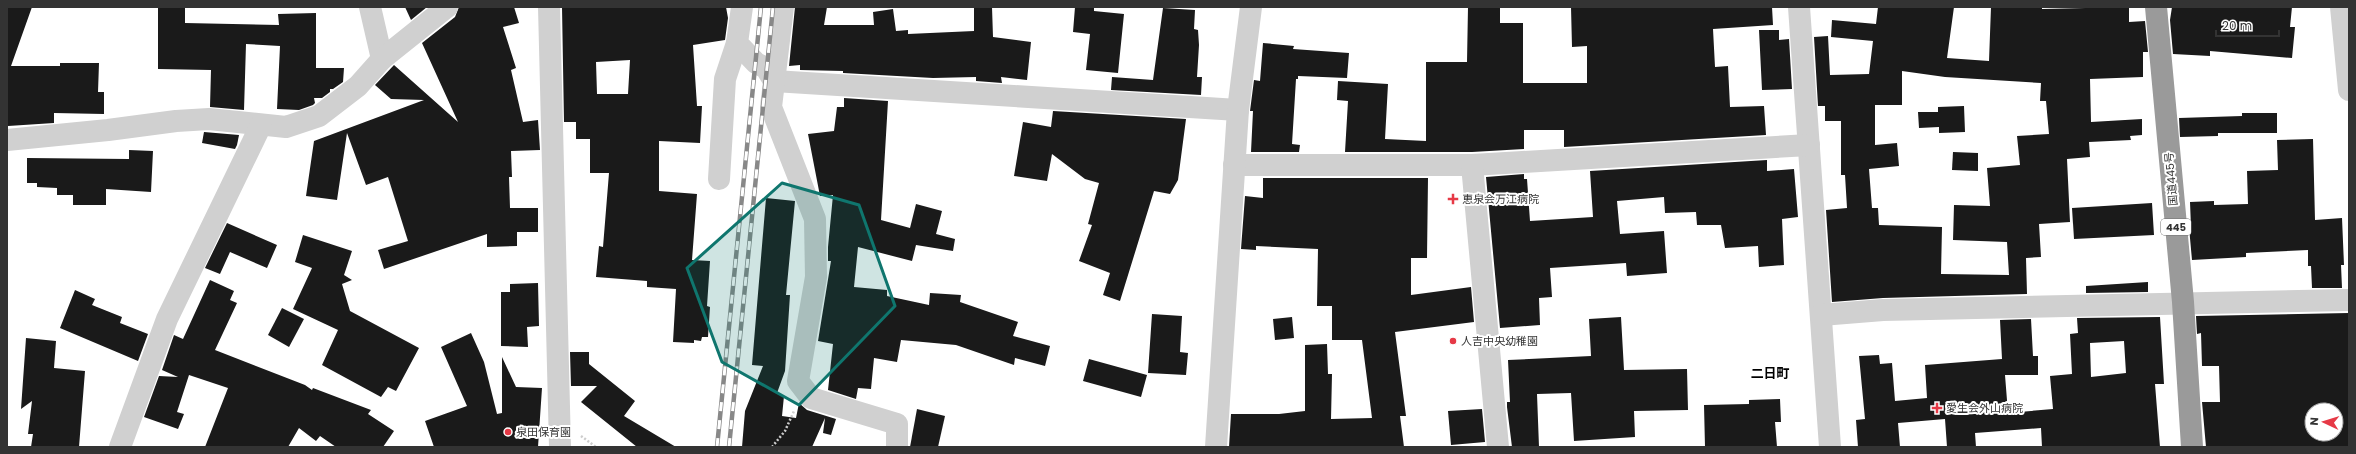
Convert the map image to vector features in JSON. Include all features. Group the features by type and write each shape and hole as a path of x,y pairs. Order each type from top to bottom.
{"highway":[{"name":"国道445号","path":"2156,7 2182,302 2192,447"}],"street":[{"path":"370,7 382,59"},
{"path":"7,140 108,130 176,121 209,119 286,127 319,116 358,86 382,59 447,7"},
{"path":"548,7 560,447"},
{"path":"719,178 725,79 737,43 742,7"},
{"path":"783,7 771,107 814,219 816,277 798,381 811,398 897,424 896,447"},
{"path":"1216,447 1238,110 1251,7"},
{"path":"1798,7 1830,447"},
{"path":"2341,7 2349,90"},
{"path":"737,43 756,63 766,68 774,81"},
{"path":"774,81 1238,110"},
{"path":"120,447 166,319 261,125"},
{"path":"1234,165 1472,165 1809,145"},
{"path":"1472,165 1498,447"},
{"path":"1820,315 1883,310 2182,302 2349,300"}],"path":[{"path":"772,447 785,431 803,388"}],"highlighted area":[{"path":"782,183 859,205 895,306 799,405 722,362 687,268"}],"building":[{"path":"7,7 32,7 11,66 60,66 60,63 99,63 98,92 104,92 104,114 54,113 54,123 8,126"},
{"path":"158,7 185,7 185,23 279,25 278,14 316,13 316,68 344,68 343,82 333,89 330,89 330,92 322,98 314,98 315,103 313,105 299,110 277,109 280,46 246,44 244,110 210,107 211,70 158,69"},
{"path":"405,7 427,7 411,20"},
{"path":"459,7 514,7 519,23 503,27 516,68 511,70 523,122 538,120 540,150 511,151 512,177 509,177 510,208 538,208 538,232 517,232 517,246 487,247 487,234 384,269 378,250 408,241 388,177 366,185 347,133 337,200 306,196 314,141 424,100 391,99 375,85 394,65 458,122 422,43 455,17"},
{"path":"562,7 726,7 728,18 725,40 693,45 697,106 702,106 700,143 659,141 659,191 697,194 692,260 710,261 707,306 710,307 708,337 702,337 701,341 694,340 694,343 673,342 676,289 647,287 647,281 596,277 599,246 603,247 609,173 590,173 590,139 576,139 576,122 564,122","holes":["630,60 628,94 597,94 596,62"]},
{"path":"795,7 827,7 824,25 874,25 873,12 893,9 896,31 908,30 908,34 974,31 974,7 992,7 993,37 1031,42 1027,80 1001,77 1002,83 976,81 976,77 933,78 843,73 843,71 800,70 800,65 789,66"},
{"path":"1075,7 1094,7 1094,11 1124,14 1118,73 1086,70 1090,34 1073,32"},
{"path":"1468,7 1500,7 1500,23 1523,23 1523,83 1587,83 1587,46 1572,47 1571,7 1772,7 1773,25 1713,29 1715,67 1728,66 1730,107 1764,106 1766,135 1564,147 1564,130 1524,130 1524,149 1472,152 1345,152 1348,101 1337,100 1338,81 1388,84 1385,139 1426,141 1426,62 1467,62"},
{"path":"1878,7 1954,7 1947,58 1989,61 1991,7 2042,7 2042,9 2129,7 2129,22 2145,21 2148,52 2143,52 2143,77 2090,79 2091,122 2142,119 2142,135 2130,136 2131,140 2089,142 2090,157 2067,159 2070,222 2039,224 2041,257 2026,258 2027,294 1883,298 1832,302 1826,210 1847,208 1845,175 1841,175 1841,121 1825,121 1825,106 1818,106 1814,37 1828,36 1830,75 1869,74 1873,41 1831,37 1832,20 1876,24","holes":["1902,71 1945,77 2041,83 2040,101 2046,101 2049,134 2017,136 2020,165 1987,168 1990,206 1954,205 1953,240 2007,242 2009,275 1941,274 1942,227 1879,225 1878,208 1872,208 1869,169 1899,166 1897,143 1875,145 1875,105 1902,105"]},
{"path":"2172,7 2292,7 2290,27 2295,27 2292,58 2210,51 2210,56 2173,54 2170,20"},
{"path":"1163,8 1195,10 1194,29 1198,30 1199,45 1197,77 1202,77 1201,95 1111,90 1112,77 1153,80"},
{"path":"1759,30 1779,30 1779,40 1789,39 1792,89 1762,90"},
{"path":"1263,43 1294,46 1293,49 1349,53 1347,78 1298,76 1298,79 1296,79 1292,144 1300,145 1299,152 1251,152 1253,111 1250,111 1254,80 1260,81"},
{"path":"844,98 888,101 881,220 910,228 916,204 942,211 936,234 955,239 953,251 916,245 912,261 858,247 854,287 887,290 887,296 929,305 930,293 961,295 960,302 1018,322 1013,336 1050,346 1045,366 1015,358 1014,365 956,345 901,340 897,362 874,358 871,389 858,388 856,399 828,390 833,344 818,341 831,261 828,261 828,247 833,195 820,196 808,134 834,131 837,107 844,107"},
{"path":"1964,106 1965,132 1939,133 1939,127 1919,128 1918,112 1938,112 1938,107"},
{"path":"1053,111 1186,119 1178,180 1170,194 1154,191 1120,301 1103,295 1110,273 1079,261 1092,225 1088,224 1099,183 1085,179 1052,154 1047,181 1014,176 1023,122 1051,127"},
{"path":"2242,113 2277,113 2277,133 2218,133 2218,136 2180,137 2179,118 2242,116"},
{"path":"204,132 239,135 237,145 235,149 202,143"},
{"path":"2313,139 2315,220 2342,218 2344,265 2341,265 2342,288 2312,288 2311,266 2308,266 2308,250 2246,253 2246,257 2192,260 2189,227 2191,227 2190,202 2214,201 2214,205 2248,204 2247,171 2278,170 2277,140"},
{"path":"129,150 153,151 151,192 106,189 106,205 73,205 73,195 57,195 57,188 37,187 37,183 27,183 27,158 129,159"},
{"path":"1953,152 1978,153 1978,171 1952,170"},
{"path":"1767,160 1767,171 1794,169 1798,217 1782,219 1784,265 1759,267 1758,246 1725,248 1721,225 1697,225 1696,212 1665,213 1664,197 1617,201 1620,234 1664,231 1667,273 1627,276 1626,263 1550,268 1552,297 1539,298 1540,325 1500,328 1486,177 1524,174 1524,179 1527,179 1530,221 1593,217 1590,171"},
{"path":"1263,178 1428,178 1427,258 1411,258 1411,295 1471,287 1474,322 1395,332 1406,416 1400,416 1404,447 1229,447 1231,414 1279,414 1305,411 1305,345 1327,344 1328,374 1332,374 1331,419 1372,418 1362,340 1332,340 1332,306 1317,306 1318,249 1256,246 1256,250 1241,249 1245,196 1263,198"},
{"path":"766,198 795,201 786,295 790,295 785,371 777,393 784,396 782,416 796,418 799,403 807,410 836,419 831,435 823,433 825,418 812,447 742,447 745,411 763,366 752,365"},
{"path":"2152,203 2154,235 2074,239 2072,208"},
{"path":"227,223 277,245 267,268 230,252 220,274 205,268"},
{"path":"303,235 352,251 344,275 352,280 342,284 350,311 419,348 396,391 388,387 381,397 322,365 338,330 293,309 312,268 295,262"},
{"path":"210,280 234,291 230,300 237,303 215,350 305,385 312,390 313,388 371,410 368,414 394,431 383,447 336,447 320,436 316,441 299,428 288,447 205,447 228,388 189,375 177,412 184,414 178,429 144,417 159,376 178,377 162,370 174,335 183,339"},
{"path":"2148,282 2148,292 2086,293 2086,286"},
{"path":"538,283 539,326 527,327 528,347 501,346 501,292 510,292 510,284"},
{"path":"75,290 95,299 92,305 122,317 120,323 148,334 138,361 60,328"},
{"path":"282,308 304,319 289,347 268,335"},
{"path":"2349,313 2349,447 2206,447 2202,402 2220,402 2219,366 2202,366 2201,333 2197,334 2196,316"},
{"path":"1152,314 1182,316 1180,352 1188,353 1186,375 1148,373"},
{"path":"1292,317 1294,338 1275,340 1273,319"},
{"path":"1621,317 1624,370 1687,369 1688,410 1634,411 1635,437 1574,441 1571,393 1537,394 1539,447 1512,447 1507,407 1507,402 1510,402 1508,360 1591,356 1589,319"},
{"path":"2160,317 2164,384 2155,384 2160,447 2042,447 2041,428 1975,433 1976,447 1947,447 1945,419 1898,423 1900,447 1858,447 1856,420 1865,419 1859,356 1879,355 1880,364 1892,363 1895,401 1927,398 1925,365 2002,359 2000,320 2031,319 2033,356 2038,356 2038,375 2005,375 2008,413 2053,409 2050,376 2072,374 2070,334 2078,333 2077,318","holes":["2124,341 2126,373 2091,377 2090,343"]},
{"path":"471,333 484,362 497,414 502,413 502,357 516,387 542,388 538,447 434,447 425,421 467,406 441,347"},
{"path":"26,338 56,341 54,368 85,371 79,447 31,447 33,434 28,434 32,401 21,409"},
{"path":"570,352 589,352 589,364 635,401 624,416 676,447 637,447 581,402 597,386 571,386"},
{"path":"1089,359 1147,375 1141,397 1083,381"},
{"path":"1780,399 1781,422 1775,422 1777,447 1705,447 1704,405 1749,404 1749,400"},
{"path":"917,409 945,416 938,447 910,447"},
{"path":"1482,409 1485,442 1451,445 1448,411"}],"railway":[{"path":"717,447 761,7"},
{"path":"729,447 773,7"}],"place":[{"name":"恵泉会万江病院","path":"1453,199"},
{"name":"人吉中央幼稚園","path":"1453,341"},
{"name":"愛生会外山病院","path":"1937,408"},
{"name":"泉田保育園","path":"508,432"}],"district":[{"name":"二日町","path":"1770,373"}]}
